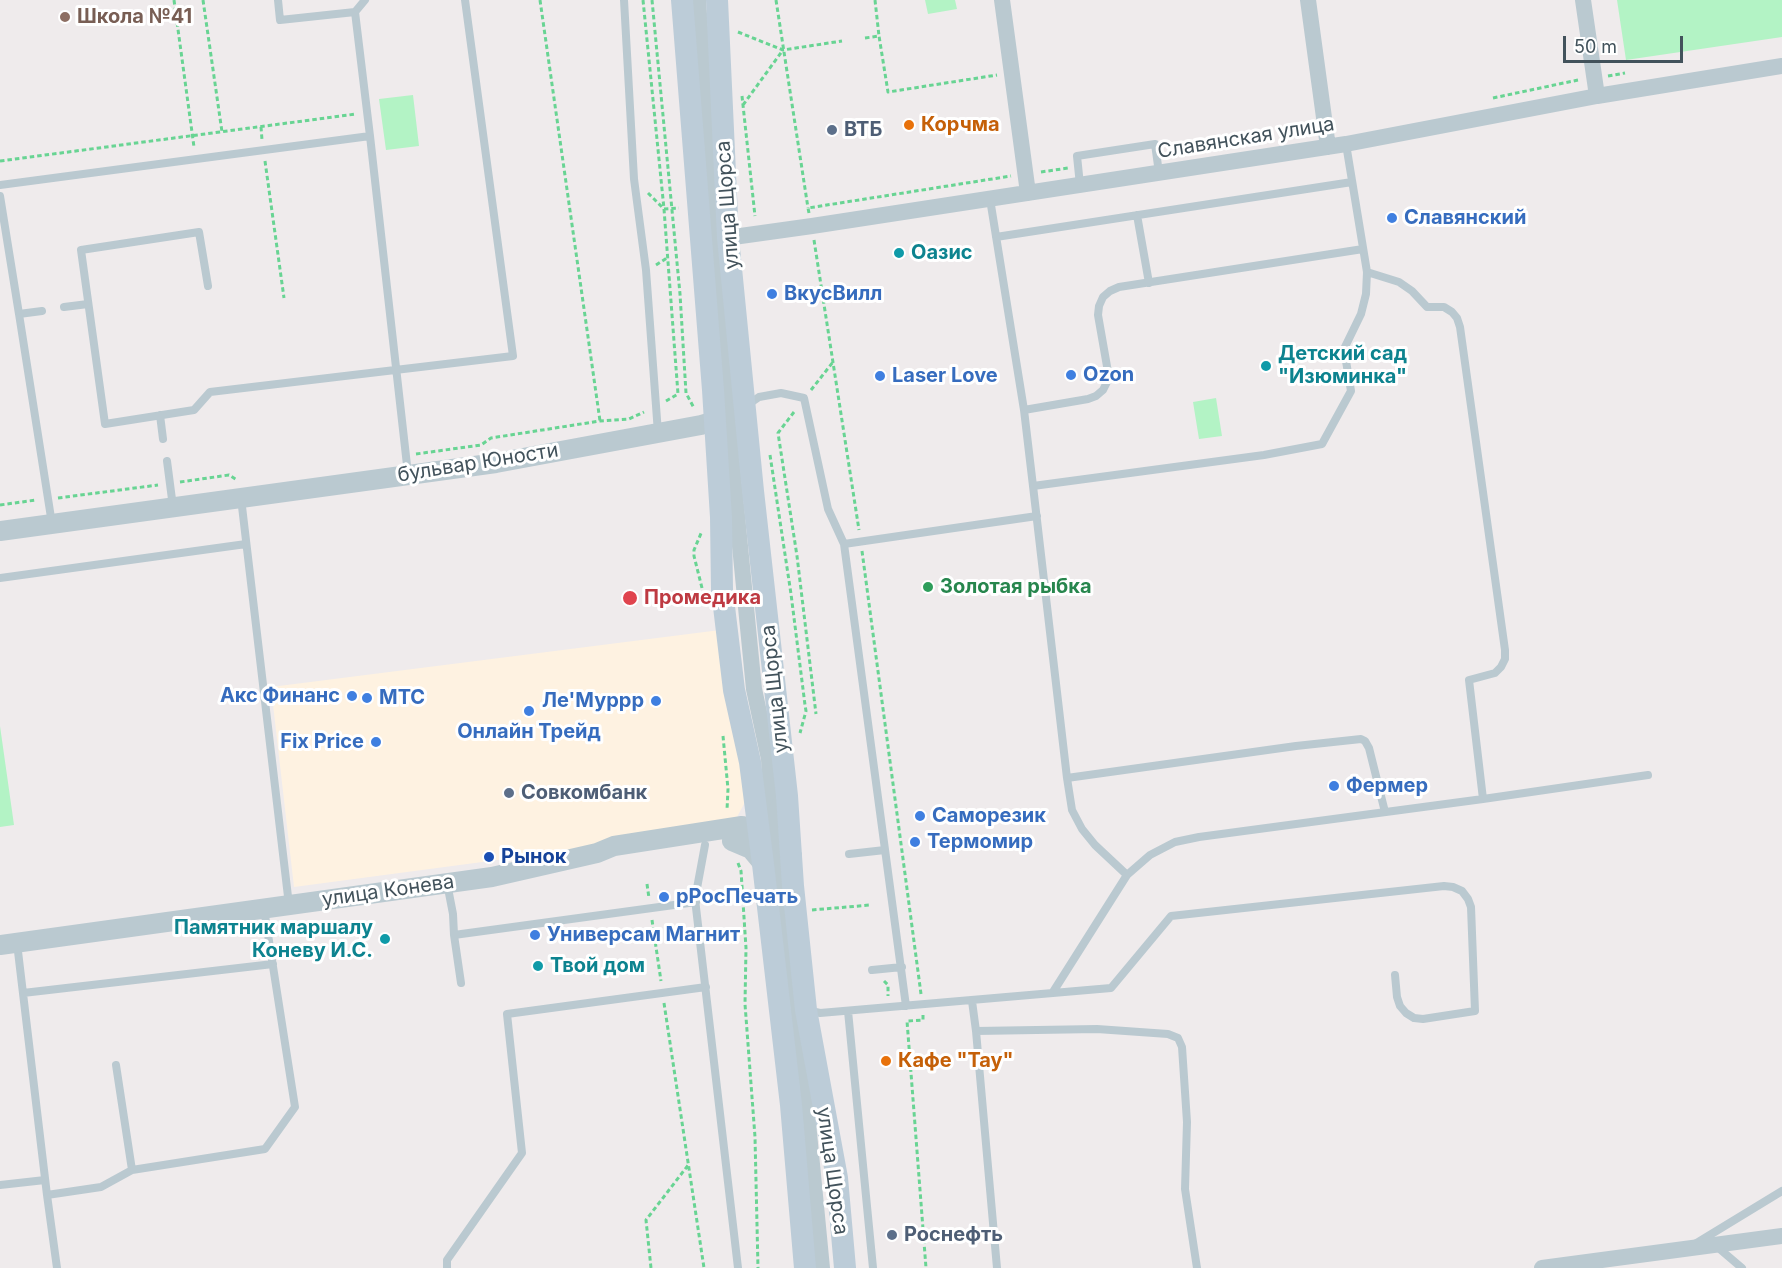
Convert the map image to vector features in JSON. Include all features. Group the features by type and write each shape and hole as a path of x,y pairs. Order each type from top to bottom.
{"main road":[{"name":"улица Щорса","path":"682,0 713,390 749,450 787,796 794,897 806,1010 837,1178 845,1268"},
{"name":"улица Щорса","path":"717,0 726,204 722,238 729,418 720,517 722,590 734,690 750,762 755,804 755,830 763,864 791,1106 805,1268"}],"street":[{"name":"улица Щорса","path":"698,0 722,238"},
{"path":"1002,0 1028,193"},
{"path":"1308,0 1328,147"},
{"path":"1583,0 1597,96"},
{"name":"Славянская улица","path":"722,238 1328,147 1597,96 1782,66"},
{"path":"699,213 722,238 704,273"},
{"name":"улица Щорса","path":"729,418 754,689 769,759 755,830 780,886 790,1001 806,1102 822,1268"},
{"name":"бульвар Юности","path":"0,531 241,498 407,465 496,463 729,418"},
{"path":"787,796 755,830 792,856"},
{"name":"улица Конева","path":"597,854 620,857 705,845 755,830"},
{"name":"улица Конева","path":"9,944 492,877 597,854 614,846 755,830"},
{"path":"1542,1268 1782,1236"}],"lane":[{"path":"278,0 280,20 356,12"},
{"path":"365,0 356,12 407,465"},
{"path":"208,286 199,232 81,250 105,424 194,410 210,393 513,356 465,0"},
{"path":"624,0 634,179 646,270 658,433"},
{"path":"0,185 370,136"},
{"path":"1080,185 1077,156 1155,144 1159,173"},
{"path":"1033,486 1322,444 1351,391 1344,349 1361,314 1366,294 1367,272 1346,144"},
{"path":"996,237 1352,182"},
{"path":"0,196 52,524"},
{"path":"990,199 1024,410 1072,810 1082,829 1095,845 1127,875"},
{"path":"1137,215 1149,283"},
{"path":"1024,410 1088,399 1103,390 1108,372 1098,315 1103,297 1110,291 1119,287 1363,249"},
{"path":"1367,272 1399,282 1412,291 1427,307 1444,307 1457,318 1460,327 1505,650 1505,659 1495,673 1470,680 1483,799"},
{"path":"64,307 88,304"},
{"path":"19,314 42,311"},
{"path":"729,418 759,397 781,393 804,398 828,509 844,544 906,1006"},
{"path":"160,416 164,439"},
{"path":"167,461 173,507"},
{"path":"241,498 289,905"},
{"path":"844,544 1037,516"},
{"path":"0,578 246,544"},
{"path":"1067,778 1361,739 1369,748 1385,812"},
{"path":"1053,992 1127,875 1150,855 1164,847 1187,839 1648,775"},
{"path":"705,845 695,899 735,1268"},
{"path":"849,854 885,850"},
{"path":"447,883 461,983"},
{"path":"806,1010 819,1013 848,1011 1111,988 1171,916 1444,886 1462,891 1468,899 1470,908 1475,1011 1423,1019 1414,1018 1400,1006 1395,975"},
{"path":"454,934 696,902"},
{"path":"47,1195 101,1187 132,1170 265,1149 295,1107 264,908"},
{"path":"9,944 23,993 57,1268"},
{"path":"23,993 273,964"},
{"path":"872,970 902,967"},
{"path":"447,1268 447,1260 522,1153 507,1014 706,987"},
{"path":"972,1001 997,1268"},
{"path":"848,1011 873,1268"},
{"path":"976,1031 1097,1029 1168,1034 1178,1038 1182,1047 1187,1122 1185,1189 1197,1268"},
{"path":"116,1065 132,1170"},
{"path":"0,1185 45,1180"},
{"path":"1687,1249 1782,1191"},
{"path":"1714,1245 1742,1268"}],"path":[{"path":"174,0 193,136"},
{"path":"203,0 222,132"},
{"path":"540,0 600,421"},
{"path":"407,465 481,445 491,438 600,421 629,419 678,394 664,209 644,0"},
{"path":"776,0 861,542 922,1005 923,1020 908,1021 926,1268"},
{"path":"875,0 888,92 1012,73"},
{"path":"734,30 783,50 842,42"},
{"path":"864,38 879,36"},
{"path":"743,105 783,50"},
{"path":"726,204 755,216 742,94"},
{"path":"0,161 367,113"},
{"path":"261,127 284,297"},
{"path":"808,208 1078,167"},
{"path":"634,179 664,209 699,213"},
{"path":"816,714 797,556 778,433 833,362"},
{"path":"0,505 229,476 236,480 247,478"},
{"path":"647,884 704,1268"},
{"path":"809,910 870,905"},
{"path":"651,1268 646,1220 689,1164"}],"shaded area":[{"path":"728,629 745,785 744,804 737,817 725,827 663,838 294,887 271,687"}],"green space":[{"path":"925,0 955,0 957,9 928,14"},
{"path":"1617,0 1782,0 1782,37 1626,60"},
{"path":"413,95 419,146 386,150 379,99"},
{"path":"1216,398 1222,436 1199,439 1193,402"},
{"path":"0,726 14,825 0,827"}],"place":[{"name":"Школа №41","path":"65,17"},
{"name":"Корчма","path":"909,125"},
{"name":"ВТБ","path":"832,130"},
{"name":"Славянский","path":"1392,218"},
{"name":"Оазис","path":"899,253"},
{"name":"ВкусВилл","path":"772,294"},
{"name":"Детский сад \"Изюминка\"","path":"1266,366"},
{"name":"Ozon","path":"1071,375"},
{"name":"Laser Love","path":"880,376"},
{"name":"Золотая рыбка","path":"928,587"},
{"name":"Промедика","path":"630,598"},
{"name":"Акс Финанс","path":"352,696"},
{"name":"МТС","path":"367,698"},
{"name":"Ле'Муррр","path":"656,701"},
{"name":"Онлайн Трейд","path":"529,711"},
{"name":"Fix Price","path":"376,742"},
{"name":"Фермер","path":"1334,786"},
{"name":"Совкомбанк","path":"509,793"},
{"name":"Саморезик","path":"920,816"},
{"name":"Термомир","path":"915,842"},
{"name":"Рынок","path":"489,857"},
{"name":"рРосПечать","path":"664,897"},
{"name":"Универсам Магнит","path":"535,935"},
{"name":"Памятник маршалу Коневу И.С.","path":"385,939"},
{"name":"Твой дом","path":"538,966"},
{"name":"Кафе \"Тау\"","path":"886,1061"},
{"name":"Роснефть","path":"892,1235"}]}
